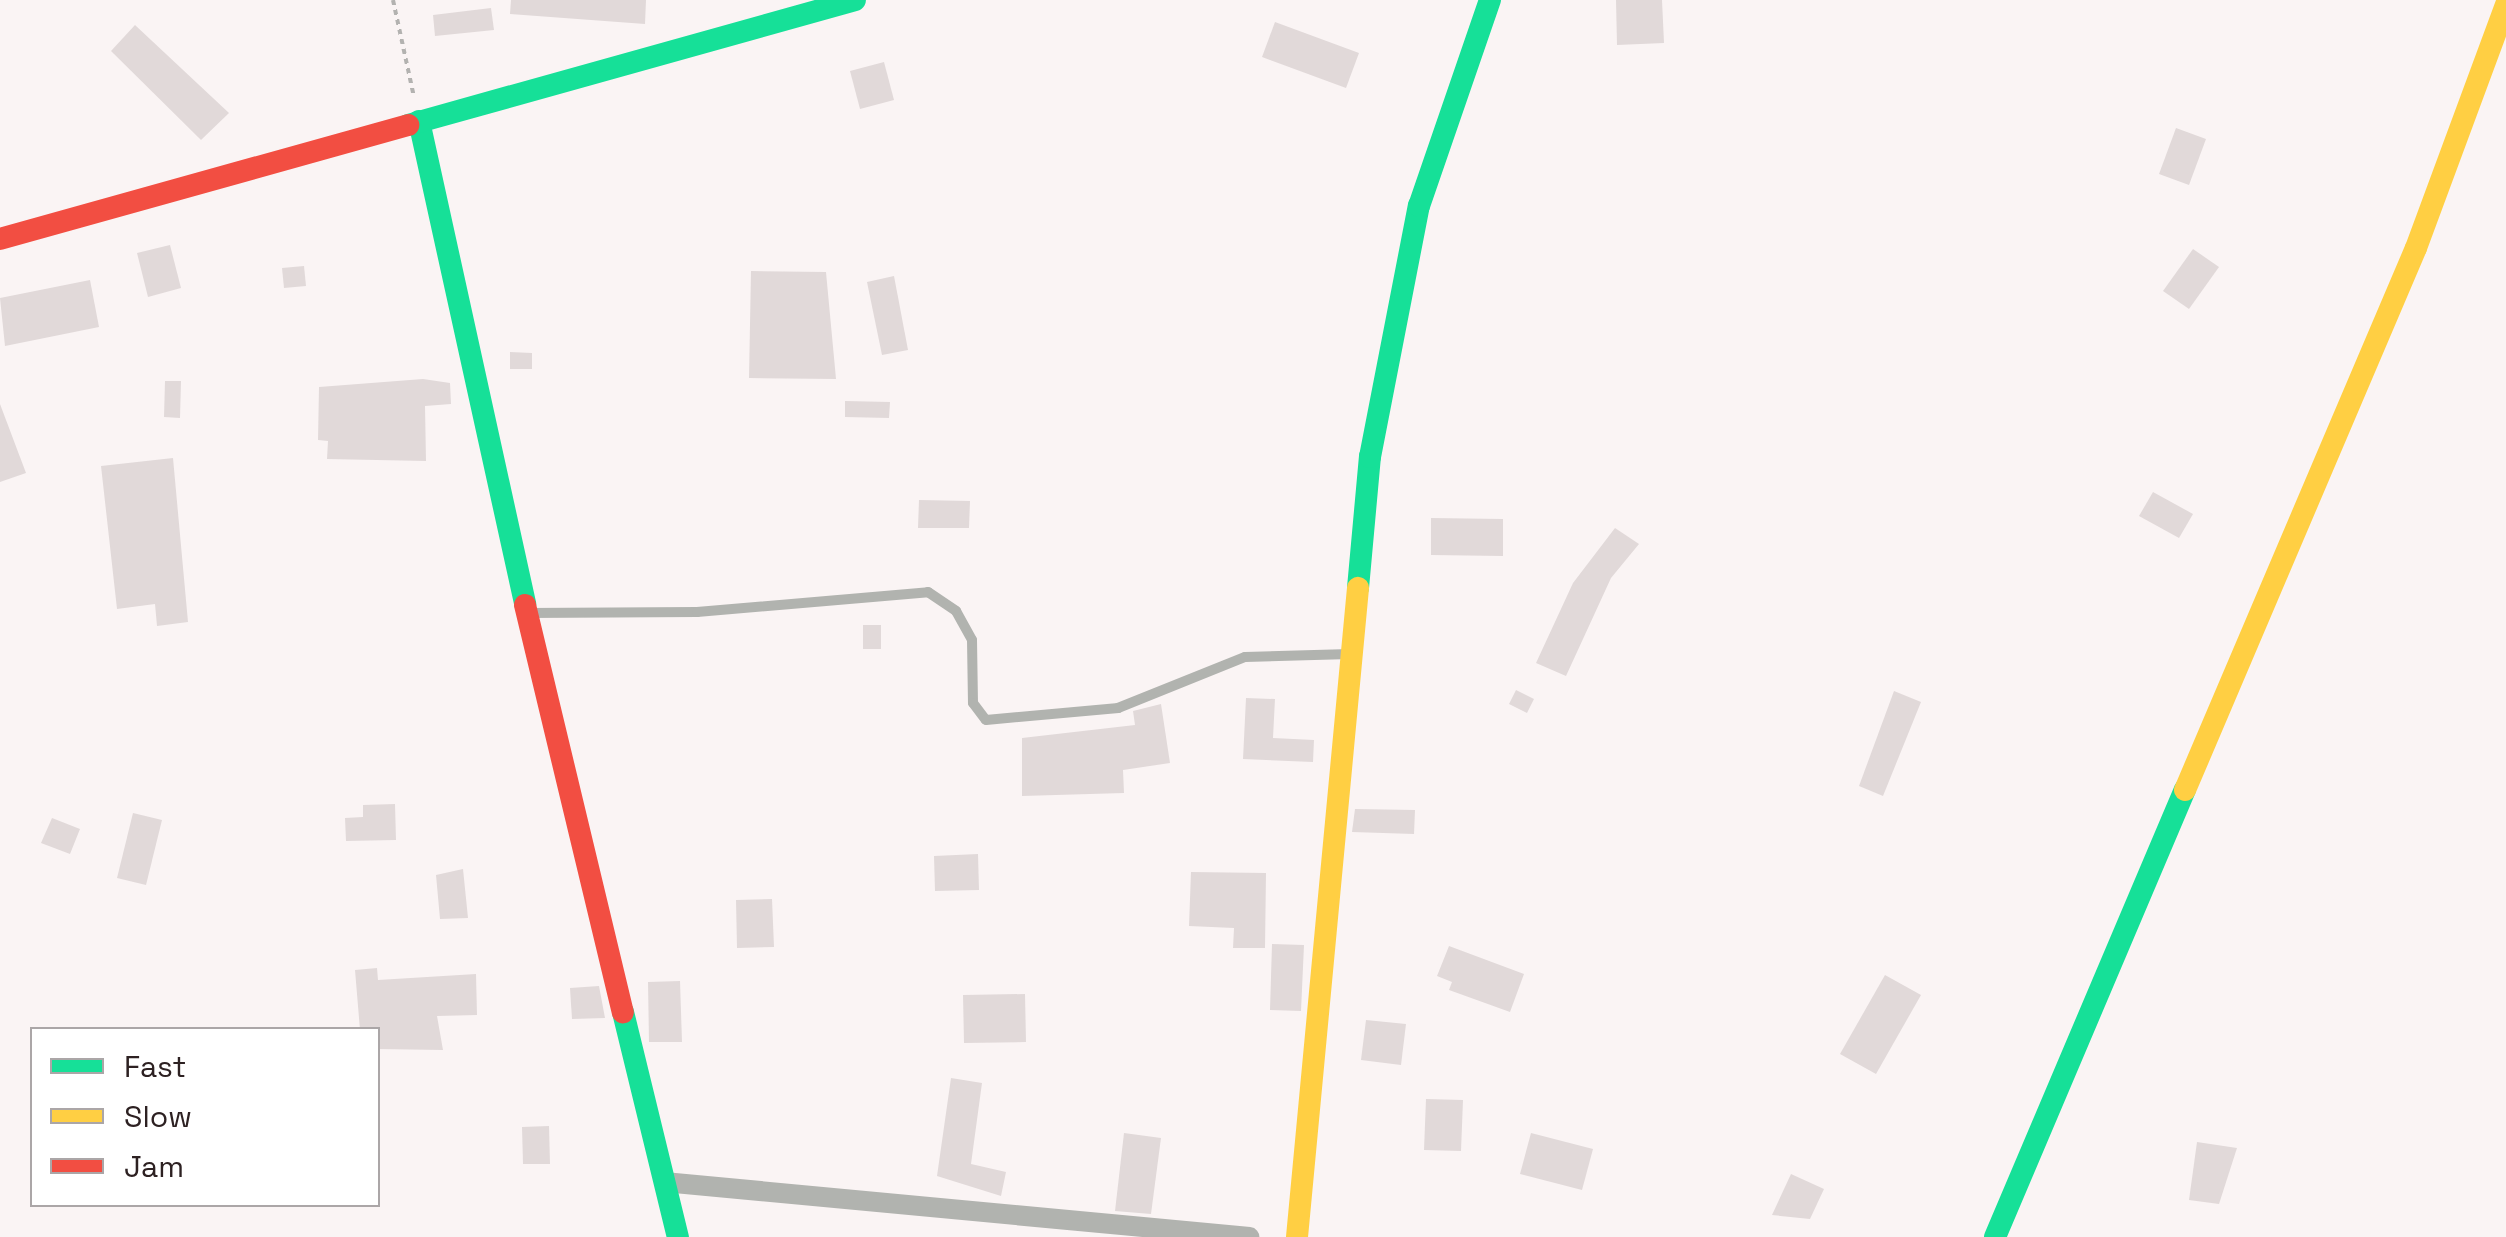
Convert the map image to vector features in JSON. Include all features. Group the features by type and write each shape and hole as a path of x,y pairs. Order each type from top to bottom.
{"street":[{"path":"0,238 855,0"},
{"path":"1297,1237 1370,457 1418,206 1490,0"},
{"path":"1995,1237 2416,248 2506,5"},
{"path":"419,121 526,613 678,1237"},
{"path":"664,1182 1250,1237"}],"lane":[{"path":"526,613 698,612 928,592 956,611 972,640 973,703 986,720 1101,712 1245,657 1351,654"}],"path":[{"path":"393,0 419,121"}],"building":[{"path":"511,0 646,0 645,24 510,14"},
{"path":"1616,0 1662,0 1664,43 1617,45"},
{"path":"491,8 494,30 435,36 433,15"},
{"path":"1275,22 1359,53 1346,88 1262,57"},
{"path":"135,25 229,113 201,140 111,51"},
{"path":"884,62 894,100 860,109 850,71"},
{"path":"2176,128 2206,139 2189,185 2159,174"},
{"path":"170,245 181,288 148,297 137,253"},
{"path":"2193,249 2219,267 2189,309 2163,291"},
{"path":"304,266 306,286 284,288 282,268"},
{"path":"751,271 826,272 836,379 749,378"},
{"path":"894,276 908,350 882,355 867,282"},
{"path":"90,280 99,327 5,346 0,298"},
{"path":"510,352 532,353 532,369 510,369"},
{"path":"423,379 450,383 451,404 425,406 426,461 327,459 328,441 318,440 319,387"},
{"path":"165,381 181,381 180,418 164,417"},
{"path":"845,401 890,402 889,418 845,417"},
{"path":"0,404 26,473 0,482"},
{"path":"173,458 188,622 157,626 155,604 117,609 101,466"},
{"path":"2153,492 2193,514 2179,538 2139,516"},
{"path":"919,500 970,501 969,528 918,528"},
{"path":"1431,518 1503,519 1503,556 1431,555"},
{"path":"1615,528 1639,544 1611,578 1566,676 1536,663 1573,583"},
{"path":"863,625 881,625 881,649 863,649"},
{"path":"1516,690 1534,699 1527,713 1509,704"},
{"path":"1894,691 1921,702 1883,796 1859,786"},
{"path":"1246,698 1275,699 1273,738 1314,740 1313,762 1243,759"},
{"path":"1161,704 1170,763 1123,770 1124,793 1022,796 1022,738 1135,725 1133,711"},
{"path":"395,804 396,840 346,841 345,818 363,817 363,805"},
{"path":"1355,809 1415,810 1414,834 1352,832"},
{"path":"133,813 162,820 146,885 117,878"},
{"path":"52,818 80,829 70,854 41,843"},
{"path":"978,854 979,890 935,891 934,856"},
{"path":"463,869 468,918 440,919 436,875"},
{"path":"1191,872 1266,873 1265,948 1233,948 1234,928 1189,926"},
{"path":"772,899 774,947 737,948 736,900"},
{"path":"1272,944 1304,945 1301,1011 1270,1010"},
{"path":"1449,946 1524,974 1510,1012 1449,990 1452,982 1437,976"},
{"path":"377,968 378,980 476,974 477,1015 437,1016 443,1050 380,1049 380,1027 360,1027 355,970"},
{"path":"1885,975 1921,995 1876,1074 1840,1054"},
{"path":"680,981 682,1042 649,1042 648,982"},
{"path":"599,986 605,1018 572,1019 570,988"},
{"path":"1025,994 1026,1042 964,1043 963,995"},
{"path":"1366,1020 1406,1024 1401,1065 1361,1060"},
{"path":"951,1078 982,1083 971,1164 1006,1172 1001,1196 937,1176"},
{"path":"1426,1099 1463,1100 1461,1151 1424,1150"},
{"path":"549,1126 550,1164 523,1164 522,1127"},
{"path":"1124,1133 1161,1138 1151,1214 1115,1211"},
{"path":"1531,1133 1593,1149 1582,1190 1520,1174"},
{"path":"2197,1142 2237,1148 2219,1204 2189,1200"},
{"path":"1791,1174 1824,1189 1810,1219 1772,1215"}],"traffic: fast":[{"path":"408,125 855,0"},
{"path":"1358,588 1370,457 1419,206 1490,0"},
{"path":"419,121 525,605"},
{"path":"1995,1237 2185,790"},
{"path":"623,1012 678,1237"}],"traffic: slow":[{"path":"2185,790 2416,248 2506,5"},
{"path":"1297,1237 1358,588"}],"traffic: jam":[{"path":"0,239 408,125"},
{"path":"525,605 623,1012"}]}
